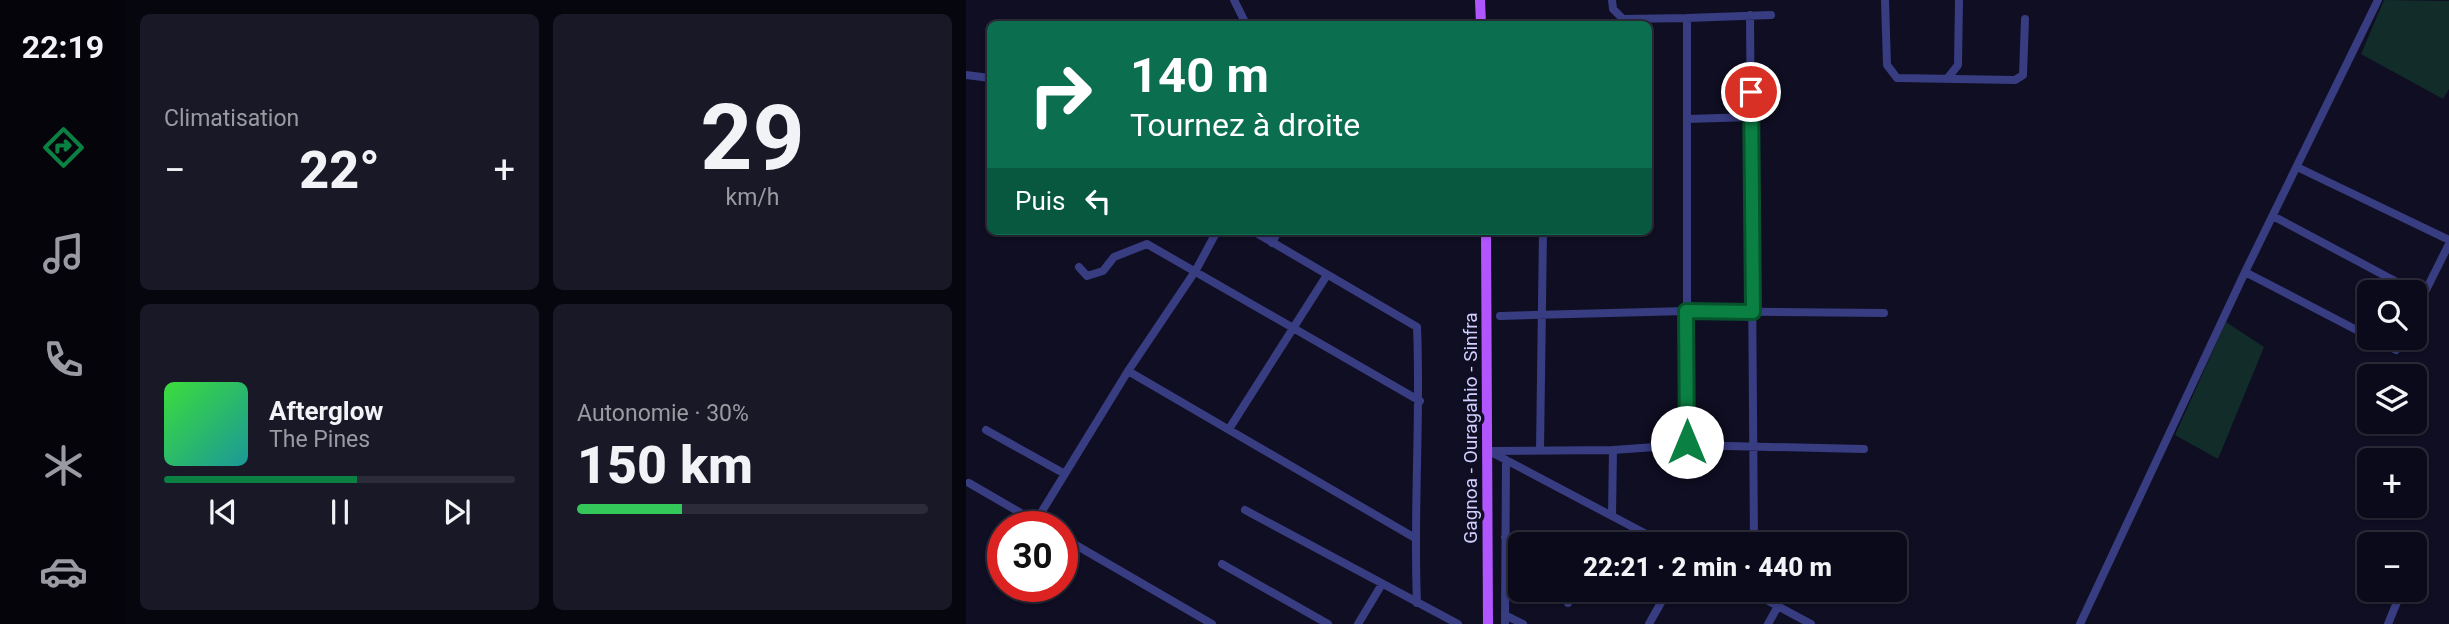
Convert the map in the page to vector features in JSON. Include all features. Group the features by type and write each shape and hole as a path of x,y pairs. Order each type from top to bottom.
{"main road":[{"path":"1480,0 1481,21"},
{"name":"Gagnoa - Ouragahio - Sinfra","path":"1486,235 1488,624"}],"street":[{"path":"1234,0 1244,21"},
{"path":"1612,0 1613,9 1623,19 1771,15"},
{"path":"1885,0 1886,65 1898,78 2015,80 2023,75 2025,19"},
{"path":"1947,79 1958,65 1959,0"},
{"path":"2080,624 2245,272 2378,0"},
{"path":"1750,16 1754,532"},
{"path":"1684,445 1687,442 1686,18"},
{"path":"966,75 987,78"},
{"path":"1687,119 1752,117"},
{"path":"2297,167 2449,242 2427,288"},
{"path":"2273,216 2393,280"},
{"path":"1042,511 1128,371 1196,270 1215,235"},
{"path":"1259,235 1417,327 1420,401 1415,538 1417,603"},
{"path":"1272,243 1276,235"},
{"path":"1540,450 1543,235"},
{"path":"1079,267 1087,276 1103,271 1114,257 1147,244 1420,401"},
{"path":"2245,272 2357,330"},
{"path":"1229,429 1327,275"},
{"path":"1500,316 1686,311 1884,313"},
{"path":"1128,371 1415,538"},
{"path":"986,430 1065,474"},
{"path":"1489,451 1613,450 1684,445 1864,449"},
{"path":"1612,516 1613,450"},
{"path":"1489,451 1642,532"},
{"path":"1506,460 1505,619 1523,624"},
{"path":"970,483 1019,511"},
{"path":"1245,510 1458,624"},
{"path":"1078,546 1212,624"},
{"path":"1222,564 1328,624"},
{"path":"1358,624 1382,584"},
{"path":"1649,624 1661,602"},
{"path":"1771,602 1811,624"},
{"path":"2388,624 2397,602"},
{"path":"1768,624 1778,606"}],"green space":[{"path":"2384,0 2449,1 2449,89 2443,99 2361,54"},
{"path":"2226,322 2264,347 2218,459 2175,435"}],"route":[{"path":"1687,442 1686,311 1753,312 1751,92"}]}
